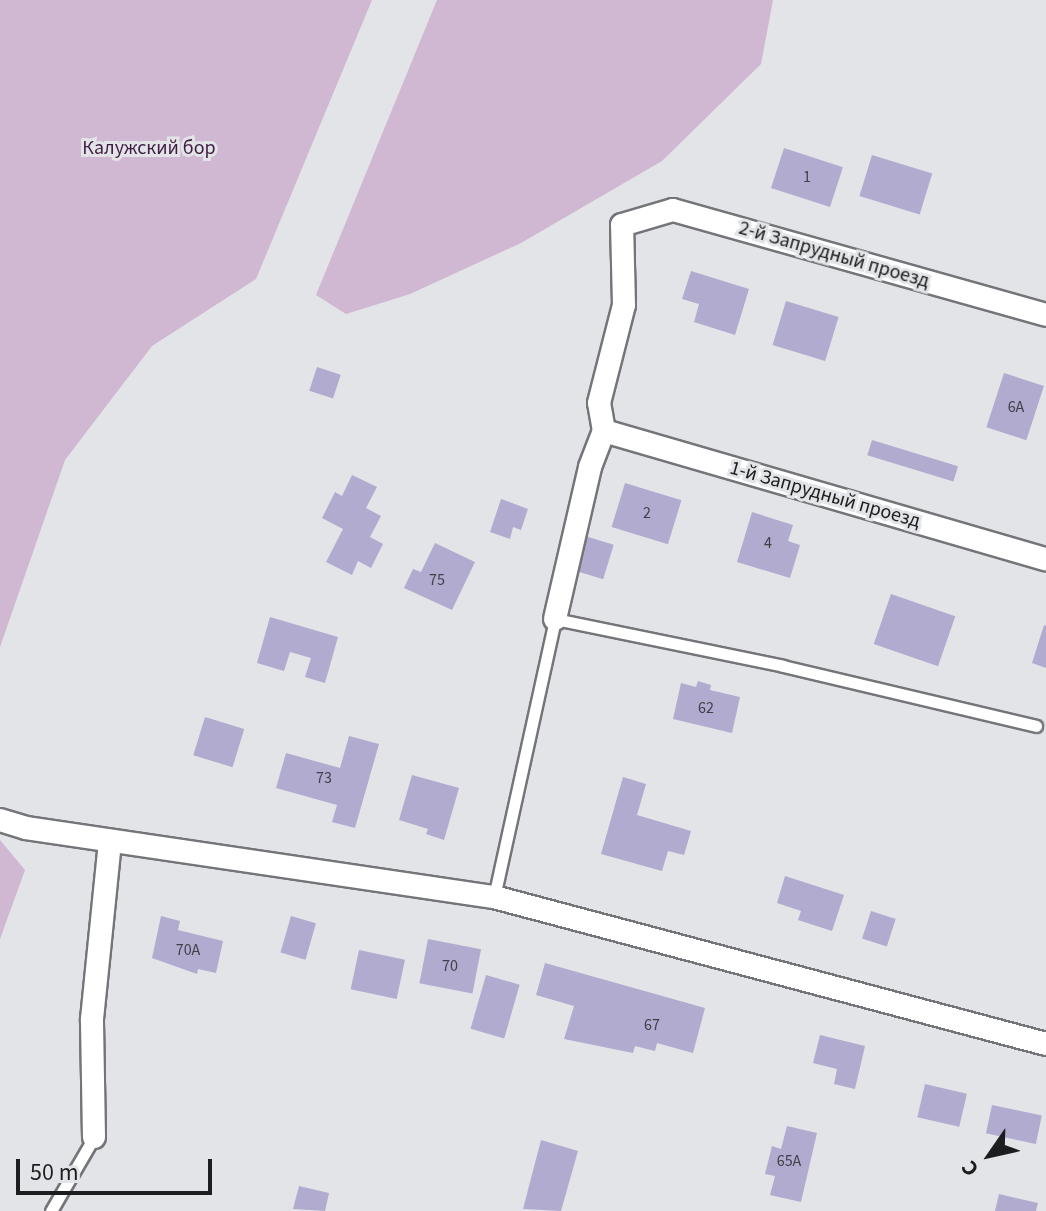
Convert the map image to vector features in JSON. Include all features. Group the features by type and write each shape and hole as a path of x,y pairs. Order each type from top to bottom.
{"street":[{"name":"2-й Запрудный проезд","path":"604,431 599,403 624,305 622,225 673,210 1046,315"},
{"name":"1-й Запрудный проезд","path":"604,431 1046,559"},
{"path":"555,619 590,467 604,431"},
{"path":"0,820 26,828 494,897 1046,1044"},
{"path":"94,1137 92,1019 110,841"}],"lane":[{"path":"494,897 555,619 783,666 1036,726"},
{"path":"51,1211 94,1137"}],"green space":[{"name":"Калужский бор","path":"0,0 372,0 256,279 152,346 65,460 0,647"},
{"path":"437,0 773,0 761,64 662,161 521,243 410,294 346,314 316,295"},
{"path":"0,840 25,870 0,939"}],"building":[{"path":"784,148 843,167 830,207 771,188"},
{"path":"872,155 932,173 920,215 859,196"},
{"path":"691,271 749,289 735,335 694,322 699,304 682,299"},
{"path":"786,301 839,317 825,361 773,345"},
{"path":"317,367 341,375 333,399 309,391"},
{"path":"1004,373 1044,386 1026,440 986,427"},
{"path":"872,440 958,466 953,482 867,455"},
{"path":"352,475 377,487 366,508 381,516 370,537 383,544 371,568 358,561 352,575 326,562 343,529 322,518 335,492 342,496"},
{"path":"625,483 681,500 668,544 612,527"},
{"path":"501,499 528,509 521,530 513,527 510,539 490,532"},
{"path":"752,512 793,525 788,541 800,545 790,578 737,562"},
{"path":"585,536 614,545 603,579 574,570"},
{"path":"435,543 475,562 452,610 404,588 413,569 421,572"},
{"path":"891,594 955,616 938,666 874,644"},
{"path":"270,617 338,637 325,683 305,677 311,658 290,652 284,671 257,663"},
{"path":"1046,626 1046,668 1032,663"},
{"path":"698,681 711,685 710,690 740,697 732,733 673,719 681,683 696,687"},
{"path":"205,717 244,729 233,767 193,755"},
{"path":"349,736 379,744 355,828 332,822 337,805 276,788 286,753 340,768"},
{"path":"412,775 459,788 444,840 426,834 428,829 399,820"},
{"path":"623,777 646,784 637,815 691,831 684,855 668,851 662,871 601,854"},
{"path":"785,876 844,895 832,931 798,920 801,911 777,903"},
{"path":"871,911 896,919 887,947 862,939"},
{"path":"161,916 180,921 178,930 223,941 216,973 198,969 197,974 152,958"},
{"path":"291,916 316,923 306,960 281,953"},
{"path":"428,939 481,949 472,993 419,983"},
{"path":"359,950 405,960 397,999 351,989"},
{"path":"545,963 705,1008 693,1053 657,1043 655,1051 635,1046 633,1053 564,1039 574,1006 536,995"},
{"path":"486,975 520,985 504,1038 471,1029"},
{"path":"820,1035 865,1046 855,1089 834,1084 837,1069 813,1063"},
{"path":"925,1084 967,1094 959,1127 917,1117"},
{"path":"992,1105 1042,1116 1036,1144 986,1133"},
{"path":"787,1126 817,1133 801,1202 770,1195 775,1176 765,1174 772,1146 781,1149"},
{"path":"541,1140 578,1151 561,1211 523,1209"},
{"path":"299,1186 329,1193 325,1211 293,1209"},
{"path":"999,1194 1038,1203 1036,1211 995,1211"}]}
